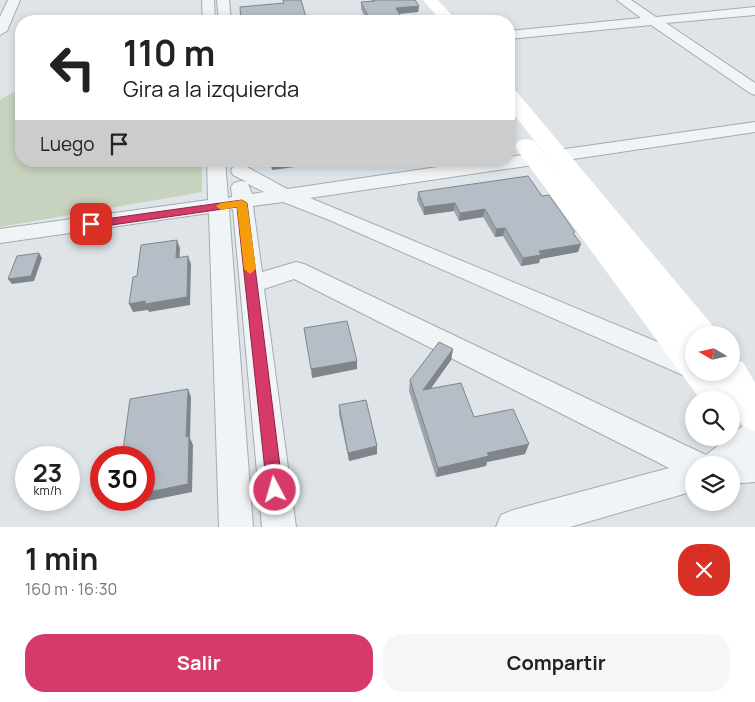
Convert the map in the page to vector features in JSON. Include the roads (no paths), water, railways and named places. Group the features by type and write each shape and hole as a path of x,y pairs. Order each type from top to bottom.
{"street":[{"path":"0,30 14,0"},
{"path":"208,0 209,15"},
{"path":"223,0 224,15"},
{"path":"414,0 426,15"},
{"path":"430,0 444,15"},
{"path":"623,0 656,17 755,76"},
{"path":"638,0 656,17 755,90"},
{"path":"515,34 755,4"},
{"path":"515,28 755,11"},
{"path":"515,105 551,163 685,354"},
{"path":"334,214 343,205 360,198 755,127"},
{"path":"515,129 551,163 694,326"},
{"path":"0,236 283,196 755,140"},
{"path":"218,167 252,284 279,527"},
{"path":"236,527 230,205 239,167"},
{"path":"240,167 283,196 334,214 685,363"},
{"path":"252,284 296,270 685,460"},
{"path":"706,381 716,391"},
{"path":"736,381 755,415"},
{"path":"740,410 755,423"},
{"path":"728,456 755,434"},
{"path":"740,468 755,467"},
{"path":"513,527 685,479"}]}
